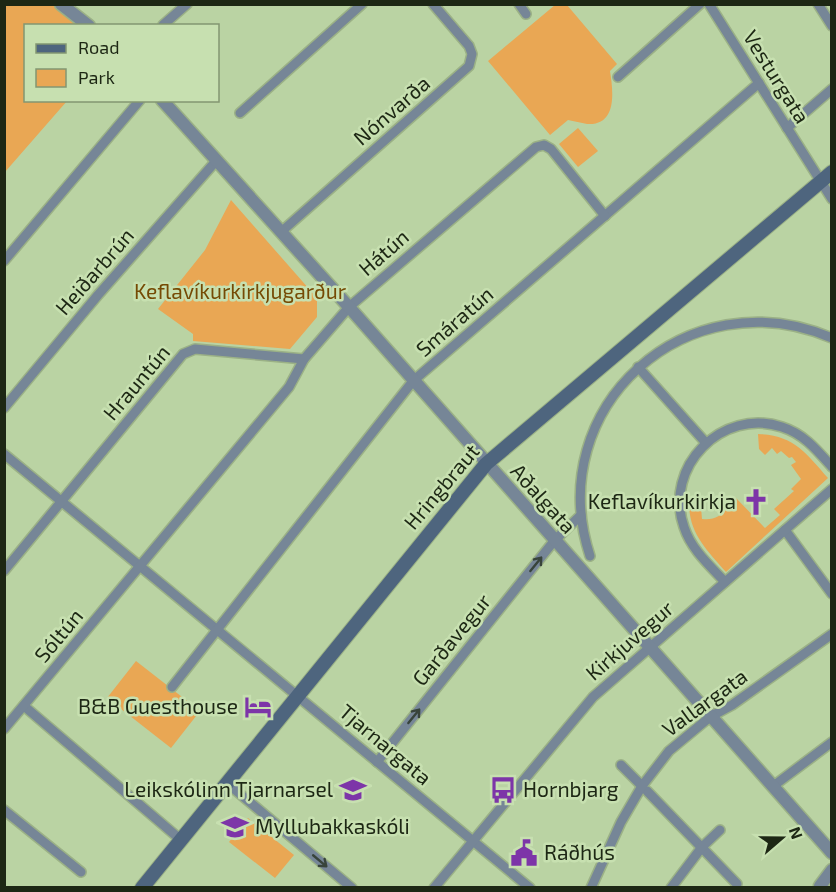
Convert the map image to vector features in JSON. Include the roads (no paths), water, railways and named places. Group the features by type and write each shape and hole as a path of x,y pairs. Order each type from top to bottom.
{"main road":[{"name":"Hringbraut","path":"142,888 486,464 831,172"}],"street":[{"path":"61,4 87,24"},
{"path":"165,24 187,4"},
{"path":"240,113 362,4"},
{"name":"Nónvarða","path":"281,232 469,66 472,54 469,46 433,4"},
{"path":"519,4 526,14"},
{"path":"618,77 700,4"},
{"name":"Vesturgata","path":"709,4 831,199"},
{"path":"818,4 831,26"},
{"name":"Smáratún","path":"218,630 413,381 759,83"},
{"path":"787,128 831,89"},
{"path":"4,261 138,102"},
{"name":"Aðalgata","path":"164,102 710,717 725,731 772,787 827,844 831,853"},
{"name":"Hátún","path":"141,566 289,387 304,359 349,308 538,146 544,145 551,149 605,216"},
{"name":"Heiðarbrún","path":"4,408 98,295 216,160"},
{"path":"590,556 581,515 581,479 585,456 593,433 612,398 638,368 658,352 679,340 728,324 774,322 805,328 831,338"},
{"name":"Hrauntún","path":"4,571 183,354 195,349 304,359"},
{"path":"638,368 706,443"},
{"path":"725,582 692,545 684,527 680,508 681,488 694,456 706,443 723,431 742,425 773,424 802,436 818,450 831,467"},
{"name":"Tjarnargata","path":"4,454 530,888"},
{"name":"Kirkjuvegur","path":"434,888 593,697 831,489"},
{"name":"Garðavegur","path":"378,762 554,541 581,515"},
{"path":"785,530 831,594"},
{"name":"Sóltún","path":"4,729 141,566"},
{"path":"172,687 218,630"},
{"name":"Vallargata","path":"591,888 621,822 669,751 710,717 732,705 831,634"},
{"path":"24,706 181,840"},
{"path":"772,787 831,742"},
{"path":"621,765 737,884"},
{"path":"227,783 352,888"},
{"path":"4,810 81,872"},
{"path":"671,888 702,848 720,830"},
{"path":"819,887 831,870"},
{"path":"819,887 831,878"}],"place":[{"name":"Keflavíkurkirkja","path":"756,502"},
{"name":"B&B Guesthouse","path":"258,707"},
{"name":"Leikskólinn Tjarnarsel","path":"353,790"},
{"name":"Hornbjarg","path":"503,790"},
{"name":"Myllubakkaskóli","path":"235,827"},
{"name":"Ráðhús","path":"524,853"}],"park label":[{"name":"Keflavíkurkirkjugarður","path":"240,292"}]}
